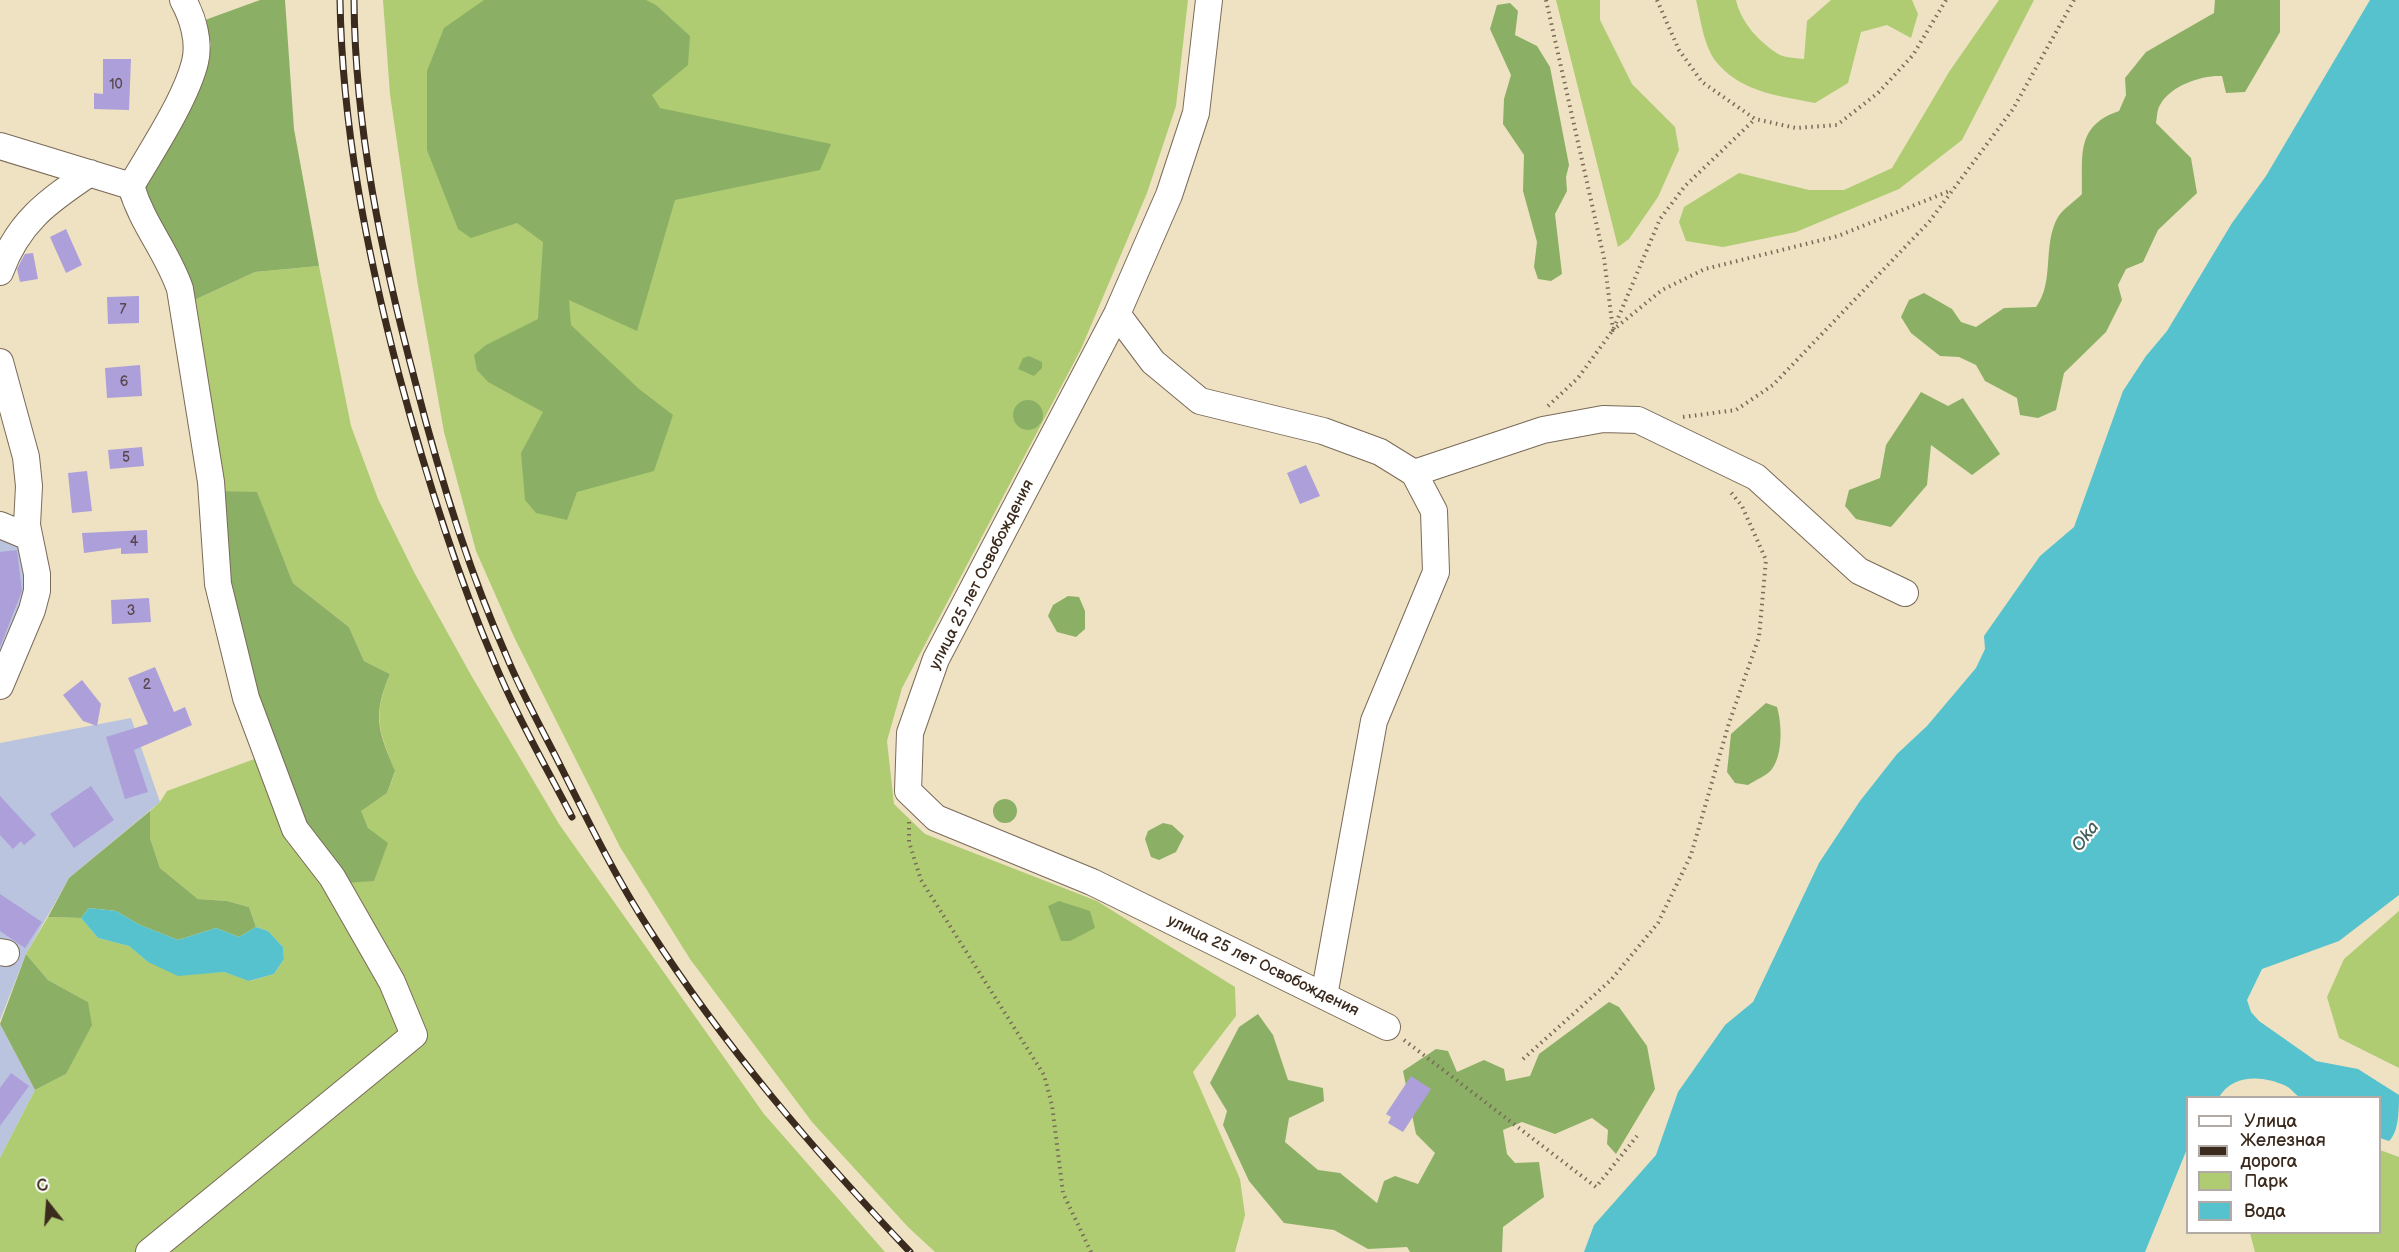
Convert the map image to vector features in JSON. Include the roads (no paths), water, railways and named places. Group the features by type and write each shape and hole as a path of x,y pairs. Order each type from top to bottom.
{"street":[{"path":"149,1252 414,1035 392,982 332,877 295,829 246,698 218,584 211,482 180,289 174,272 142,220 131,186 166,125 196,62 197,45 194,25 183,0"},
{"name":"улица 25 лет Освобождения","path":"1209,0 1196,113 1169,195 1117,314 936,659 910,733 908,791 936,818 1092,882 1387,1027"},
{"path":"0,146 131,186"},
{"path":"0,272 32,216 43,205 90,173"},
{"path":"1117,314 1153,362 1200,401 1323,431 1380,452 1414,473 1434,512 1436,573 1374,722 1324,996"},
{"path":"0,362 26,457 29,486 29,537 37,574 37,591 0,686"},
{"path":"1414,473 1543,430 1603,419 1638,420 1756,477 1859,571 1905,593"},
{"path":"0,526 29,537"}],"water":[{"name":"Oka","path":"2370,0 2399,0 2399,895 2339,941 2262,969 2247,1000 2251,1012 2259,1021 2316,1061 2358,1069 2399,1095 2398,1120 2392,1137 2389,1141 2381,1138 2381,1096 2298,1096 2290,1088 2277,1082 2249,1079 2232,1084 2220,1096 2186,1096 2186,1151 2145,1252 1584,1252 1594,1225 1656,1155 1678,1092 1725,1025 1753,1002 1819,863 1860,801 1897,754 1927,726 1976,668 1985,649 1984,636 2040,556 2074,527 2123,391 2146,356 2167,331 2232,223 2266,176"},
{"path":"89,908 116,911 140,925 178,940 216,928 239,937 256,927 268,931 283,947 284,959 274,974 249,981 224,972 178,976 148,962 129,946 98,938 81,918"}],"railway":[{"path":"340,0 346,95 358,189 387,329 409,411 441,519 479,624 511,699 572,817"},
{"path":"354,0 359,97 365,145 381,240 403,334 424,416 455,520 512,670 614,870 678,972 739,1056 805,1137 910,1252"}]}
